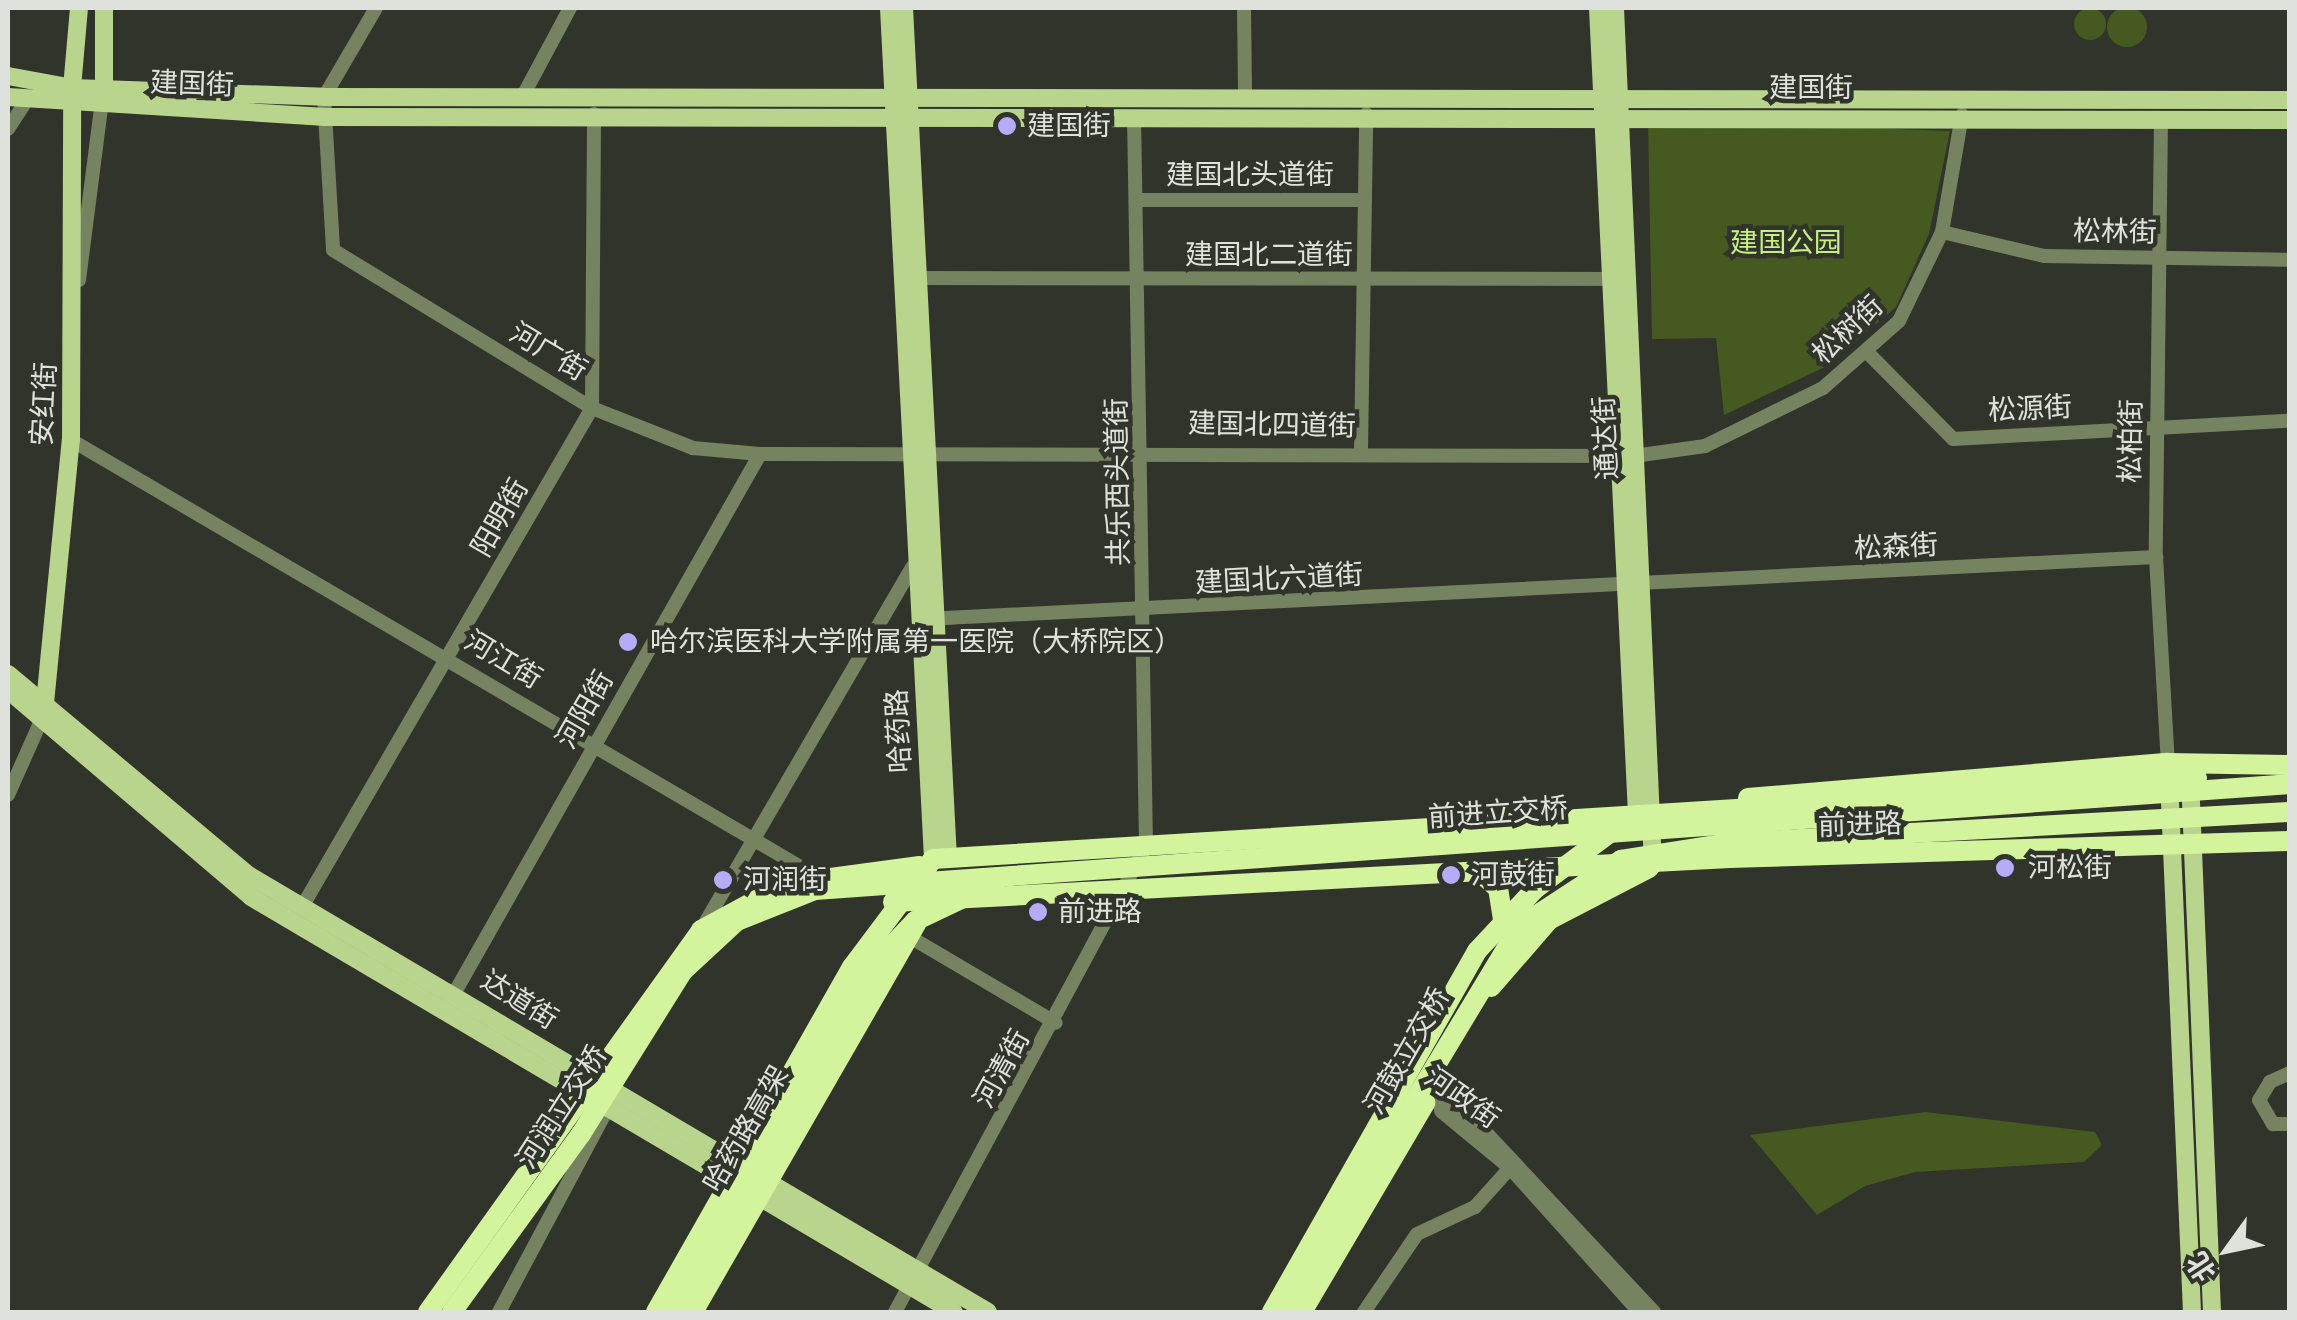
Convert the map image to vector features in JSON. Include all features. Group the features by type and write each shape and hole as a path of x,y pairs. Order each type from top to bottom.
{"highway":[{"name":"前进路","path":"1708,806 1770,793 2179,764 2290,766"},
{"name":"前进路","path":"934,861 2138,778 2279,784"},
{"name":"前进立交桥","path":"711,932 768,906 842,884 1031,874 2279,784"},
{"path":"1272,1312 1401,1089 1446,999 1503,921 1563,868 1645,812"},
{"name":"河鼓立交桥","path":"1288,1312 1520,926 1621,860 1730,843 2290,812"},
{"path":"2182,839 2290,830"},
{"name":"前进路","path":"893,902 1478,870 1653,866 2182,839 2290,841"},
{"path":"428,1312 711,932 769,890 816,876 934,861"},
{"path":"656,1312 893,902 934,861"},
{"name":"哈药路","path":"693,1312 910,937 928,900 934,861"},
{"path":"1302,1312 1427,1098 1528,940 1653,866"},
{"path":"1478,870 1498,888 1503,921"},
{"name":"哈药路高架","path":"673,1312 867,972 942,902 1031,874"},
{"name":"河润立交桥","path":"452,1312 581,1134 711,932"}],"main road":[{"name":"安红街","path":"44,712 71,440 75,316 66,254 79,8"},
{"path":"103,99 104,8"},
{"name":"哈药路","path":"889,8 928,619 934,861"},
{"name":"哈药路","path":"897,95 904,8"},
{"name":"通达街","path":"1598,8 1607,107 1645,812 1653,866"},
{"name":"通达街","path":"1607,107 1614,8"},
{"path":"8,76 72,98"},
{"name":"建国街","path":"103,99 524,92 1245,96 1962,116 2290,120"},
{"path":"8,97 72,98"},
{"name":"建国街","path":"72,98 325,116 1134,117 1607,107 2290,100"},
{"name":"哈药路","path":"898,115 912,278 916,453 912,568 928,619"},
{"path":"8,674 44,712"},
{"path":"8,690 44,712"},
{"name":"达道街","path":"44,712 212,849 302,907 455,992 592,1089 608,1108 737,1173"},
{"name":"达道街","path":"44,712 251,897 592,1089 914,1280"},
{"path":"2179,764 2192,1312"},
{"path":"2182,839 2212,1312"},
{"path":"914,1280 954,1312"},
{"path":"914,1280 988,1312"}],"street":[{"path":"324,96 376,8"},
{"path":"524,92 570,8"},
{"path":"1244,8 1245,96"},
{"name":"河广街","path":"324,96 333,250 592,408 693,448 760,454 916,453"},
{"path":"75,316 103,99"},
{"path":"8,130 27,100"},
{"name":"阳明街","path":"302,907 592,408 594,114"},
{"path":"1360,450 1366,114"},
{"name":"松树街","path":"1626,456 1745,433 1868,353 1921,286 1942,232 1962,116"},
{"name":"共乐西头道街","path":"1134,117 1146,611 1146,846"},
{"name":"松柏街","path":"2162,119 2156,557 2179,764"},
{"name":"建国北头道街","path":"1136,200 1365,200"},
{"name":"松林街","path":"1942,232 2044,256 2290,260"},
{"name":"建国北二道街","path":"912,278 1616,279"},
{"name":"松源街","path":"1868,353 1953,438 2290,421"},
{"name":"河江街","path":"71,440 816,876"},
{"name":"建国北四道街","path":"916,453 1142,448 1626,456"},
{"name":"河阳街","path":"455,992 760,454"},
{"name":"松森街","path":"1632,586 2156,557"},
{"path":"711,932 754,840 912,568"},
{"name":"建国北六道街","path":"928,619 1632,586"},
{"path":"8,795 44,712"},
{"name":"河清街","path":"895,1312 1130,888 1146,846"},
{"path":"910,937 1056,1023"},
{"path":"2290,1073 2270,1082 2260,1100 2273,1124 2290,1124"},
{"name":"河政街","path":"1401,1089 1427,1098 1515,1158 1654,1312"},
{"name":"河政街","path":"1427,1098 1510,1168 1639,1312"},
{"path":"500,1312 608,1108"},
{"path":"1364,1312 1416,1234 1476,1207 1510,1168"}],"green space":[{"path":"2127,7 2141,13 2147,27 2141,41 2127,47 2113,41 2107,27 2113,13"},
{"path":"2090,8 2102,12 2106,24 2102,36 2090,40 2078,36 2074,24 2078,12"},
{"name":"建国公园","path":"1648,120 1950,131 1929,234 1896,307 1827,366 1724,415 1716,338 1652,339"},
{"path":"1926,1112 2095,1132 2102,1145 2084,1162 1915,1172 1865,1186 1817,1215 1750,1135"}],"place":[{"name":"建国街","path":"1007,126"},
{"name":"哈尔滨医科大学附属第一医院（大桥院区）","path":"628,642"},
{"name":"河松街","path":"2005,868"},
{"name":"河鼓街","path":"1451,875"},
{"name":"河润街","path":"723,880"},
{"name":"前进路","path":"1038,912"}]}
